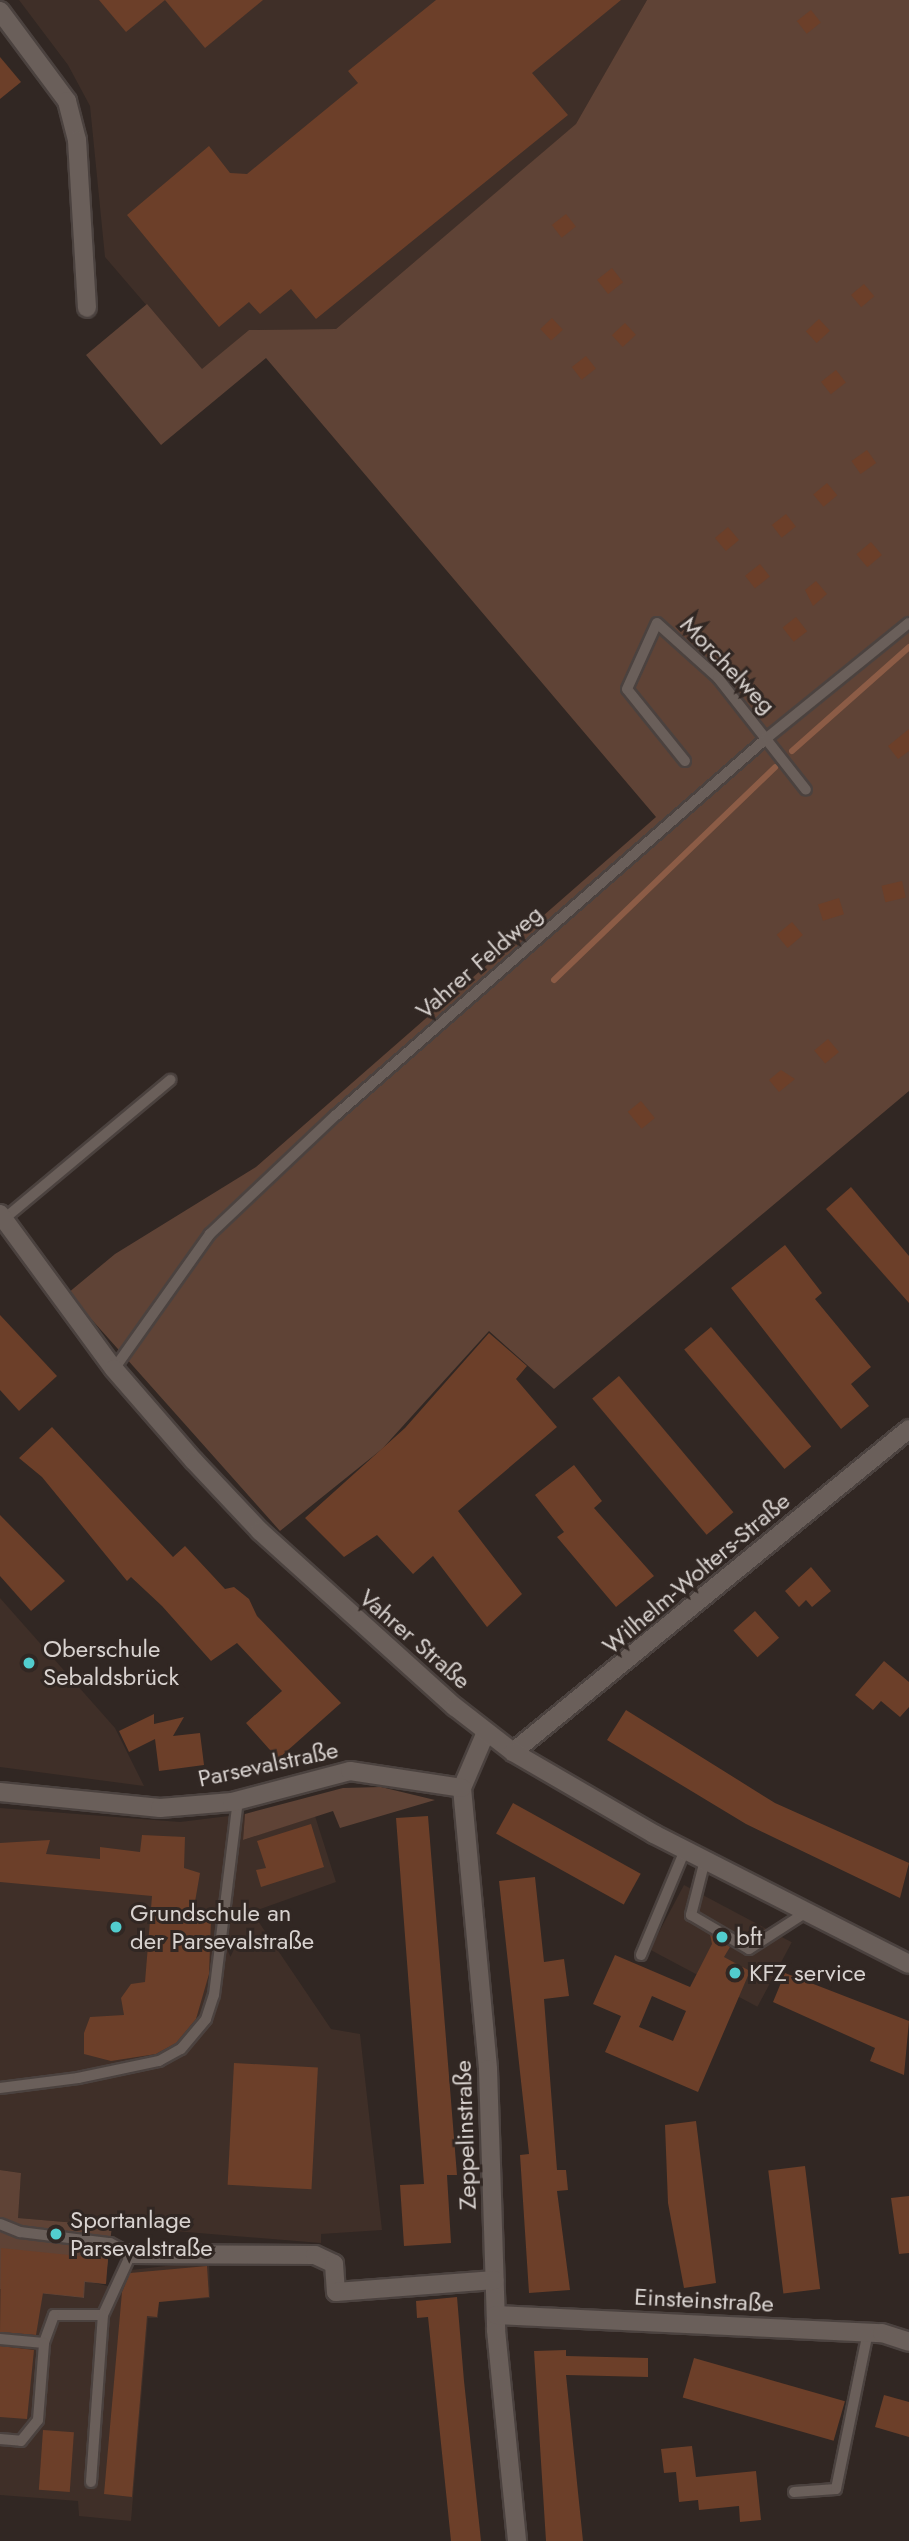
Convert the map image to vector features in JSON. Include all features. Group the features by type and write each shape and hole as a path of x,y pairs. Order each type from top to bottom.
{"street":[{"path":"0,11 67,101 77,140 87,308"},
{"name":"Vahrer Straße","path":"2,1217 114,1369 260,1531 486,1732 513,1752 685,1850 909,1964"},
{"name":"Wilhelm-Wolters-Straße","path":"513,1752 909,1429"},
{"name":"Zeppelinstraße","path":"486,1732 462,1788 488,2069 496,2315 517,2541"},
{"name":"Parsevalstraße","path":"0,1793 160,1808 238,1800 350,1771 462,1788"},
{"path":"131,2253 315,2255 334,2264 336,2291 495,2280"},
{"name":"Einsteinstraße","path":"496,2315 868,2332 909,2342"}],"lane":[{"name":"Morchelweg","path":"685,761 627,689 657,623 718,678 768,737 806,790"},
{"name":"Vahrer Feldweg","path":"114,1369 210,1234 768,737 909,623"},
{"path":"2,1217 170,1080"},
{"path":"0,2088 91,2076 159,2061 181,2049 206,2019 214,1994 238,1800"},
{"path":"641,1955 685,1850"},
{"path":"705,1860 691,1915 748,1949 808,1911"},
{"path":"0,2224 20,2232 110,2243 131,2253 103,2315 90,2482"},
{"path":"0,2439 21,2441 38,2420 44,2343 54,2315 103,2315"},
{"path":"794,2492 836,2489 868,2332"},
{"path":"0,2339 44,2343"}],"shaded area":[{"path":"19,0 647,0 577,124 336,329 249,330 202,370 105,257 90,106 68,65"},
{"path":"647,0 909,0 909,1091 554,1389 489,1331 382,1449 280,1531 68,1293 115,1254 256,1167 656,817 266,358 161,445 86,355 147,304 202,369 249,330 336,329 576,124"},
{"name":"Oberschule Sebaldsbrück","path":"0,1598 115,1728 144,1786 0,1767"},
{"path":"381,1787 435,1800 340,1828 333,1811 243,1840 245,1814 343,1788"},
{"path":"0,1808 180,1822 245,1814 243,1840 315,1816 336,1882 252,1912 331,2029 360,2034 382,2230 321,2234 321,2243 17,2218 21,2173 0,2170"},
{"path":"684,1885 792,1942 757,2007 650,1949"},
{"name":"Sportanlage Parsevalstraße","path":"0,2170 21,2173 18,2218 112,2226 105,2284 85,2282 84,2298 0,2289"},
{"path":"209,2261 210,2298 159,2302 158,2318 148,2318 131,2521 79,2516 78,2501 0,2495 0,2289 83,2298 85,2281 122,2289 131,2270"}],"building":[{"path":"99,0 165,0 126,32"},
{"path":"165,0 263,0 205,48"},
{"path":"436,0 621,0 532,73 568,115 316,319 291,289 260,314 249,302 219,327 127,215 209,146 230,173 247,174 358,83 348,71"},
{"path":"811,10 821,23 807,34 797,21"},
{"path":"0,57 21,82 0,99"},
{"path":"566,214 576,227 562,238 552,225"},
{"path":"612,268 623,282 608,294 597,280"},
{"path":"864,284 874,296 861,307 851,295"},
{"path":"552,318 563,330 551,341 540,329"},
{"path":"819,319 830,331 817,343 806,331"},
{"path":"625,323 636,335 623,347 612,335"},
{"path":"586,356 596,369 582,380 572,367"},
{"path":"836,370 846,383 831,394 821,382"},
{"path":"867,450 876,463 861,474 851,461"},
{"path":"827,483 837,495 823,507 813,495"},
{"path":"786,514 796,527 782,538 772,525"},
{"path":"728,527 739,540 726,551 715,538"},
{"path":"871,542 882,555 867,567 856,554"},
{"path":"760,564 770,577 755,588 745,576"},
{"path":"816,581 827,594 813,606 805,590"},
{"path":"796,617 807,631 794,642 783,627"},
{"path":"909,729 909,751 898,759 888,746"},
{"path":"902,881 906,898 885,902 882,886"},
{"path":"839,898 844,914 823,921 818,904"},
{"path":"792,922 803,935 788,948 777,935"},
{"path":"828,1039 839,1052 825,1064 814,1051"},
{"path":"781,1070 795,1079 779,1092 769,1080"},
{"path":"641,1101 655,1118 642,1129 628,1112"},
{"path":"851,1187 909,1256 909,1303 826,1209"},
{"path":"785,1245 822,1293 815,1299 871,1367 851,1384 869,1406 841,1429 731,1288"},
{"path":"0,1315 57,1376 19,1411 0,1390"},
{"path":"711,1327 811,1447 784,1469 684,1349"},
{"path":"489,1333 527,1366 516,1379 557,1427 458,1511 522,1594 487,1627 433,1556 413,1574 377,1535 344,1557 305,1518 405,1428"},
{"path":"619,1376 733,1512 707,1535 592,1398"},
{"path":"52,1427 173,1557 185,1546 225,1589 234,1587 249,1599 257,1616 341,1703 278,1759 246,1723 282,1691 237,1643 211,1661 162,1606 131,1577 127,1581 42,1477 19,1458"},
{"path":"574,1465 602,1501 594,1508 654,1576 616,1607 557,1537 564,1532 535,1495"},
{"path":"0,1515 65,1581 31,1611 0,1576"},
{"path":"811,1567 831,1591 812,1607 806,1600 799,1607 785,1591"},
{"path":"755,1611 779,1638 758,1657 733,1630"},
{"path":"884,1661 909,1682 909,1707 900,1717 881,1701 873,1710 855,1695"},
{"path":"626,1710 775,1803 909,1863 900,1898 746,1824 607,1740"},
{"path":"154,1714 154,1724 184,1717 173,1736 200,1733 204,1765 159,1771 155,1739 129,1752 119,1731"},
{"path":"513,1803 641,1874 624,1904 496,1834"},
{"path":"428,1816 457,2175 447,2175 451,2243 404,2246 400,2185 424,2184 396,1818"},
{"path":"311,1824 324,1867 261,1887 256,1870 266,1868 257,1841"},
{"path":"142,1835 185,1837 184,1868 200,1873 192,1919 211,1920 209,1974 196,2019 176,2043 156,2054 111,2061 84,2054 84,2033 90,2017 124,2015 121,1998 131,1984 145,1982 152,1896 0,1882 0,1843 50,1840 46,1854 100,1859 100,1847 140,1852"},
{"path":"535,1877 544,1962 564,1959 569,1996 544,1999 557,2170 566,2170 568,2190 557,2191 570,2290 529,2293 520,2155 529,2154 499,1881"},
{"path":"710,1934 730,1947 724,1957 750,1971 698,2092 605,2052 621,2016 593,2004 615,1955 690,1987 712,1944","holes":["652,1996 686,2011 673,2041 639,2027"]},
{"path":"785,1973 909,2021 904,2075 870,2061 875,2048 773,2002"},
{"path":"234,2063 318,2067 311,2189 228,2185"},
{"path":"696,2121 716,2283 684,2288 668,2203 665,2125"},
{"path":"805,2166 820,2289 783,2294 768,2171"},
{"path":"909,2196 909,2253 899,2254 891,2198"},
{"path":"1,2248 108,2259 106,2284 84,2281 83,2297 43,2293 36,2335 0,2332"},
{"path":"207,2266 209,2297 159,2302 157,2317 147,2316 132,2497 104,2494 122,2292 130,2273"},
{"path":"457,2297 481,2541 451,2541 428,2317 417,2318 416,2301"},
{"path":"0,2346 34,2350 27,2419 0,2417"},
{"path":"566,2350 566,2356 648,2358 648,2377 566,2375 583,2541 546,2541 534,2351"},
{"path":"694,2358 845,2401 834,2441 683,2397"},
{"path":"884,2395 909,2402 909,2437 875,2427"},
{"path":"43,2430 74,2432 70,2492 39,2490"},
{"path":"692,2446 696,2477 756,2471 761,2520 740,2522 739,2506 699,2510 698,2500 679,2502 676,2472 664,2473 661,2449"}],"waterway":[{"path":"792,751 909,647"},
{"path":"554,980 775,767"}],"place":[{"name":"Oberschule Sebaldsbrück","path":"29,1663"},
{"name":"Grundschule an der Parsevalstraße","path":"116,1927"},
{"name":"bft","path":"722,1937"},
{"name":"KFZ service","path":"735,1973"},
{"name":"Sportanlage Parsevalstraße","path":"56,2234"}]}
